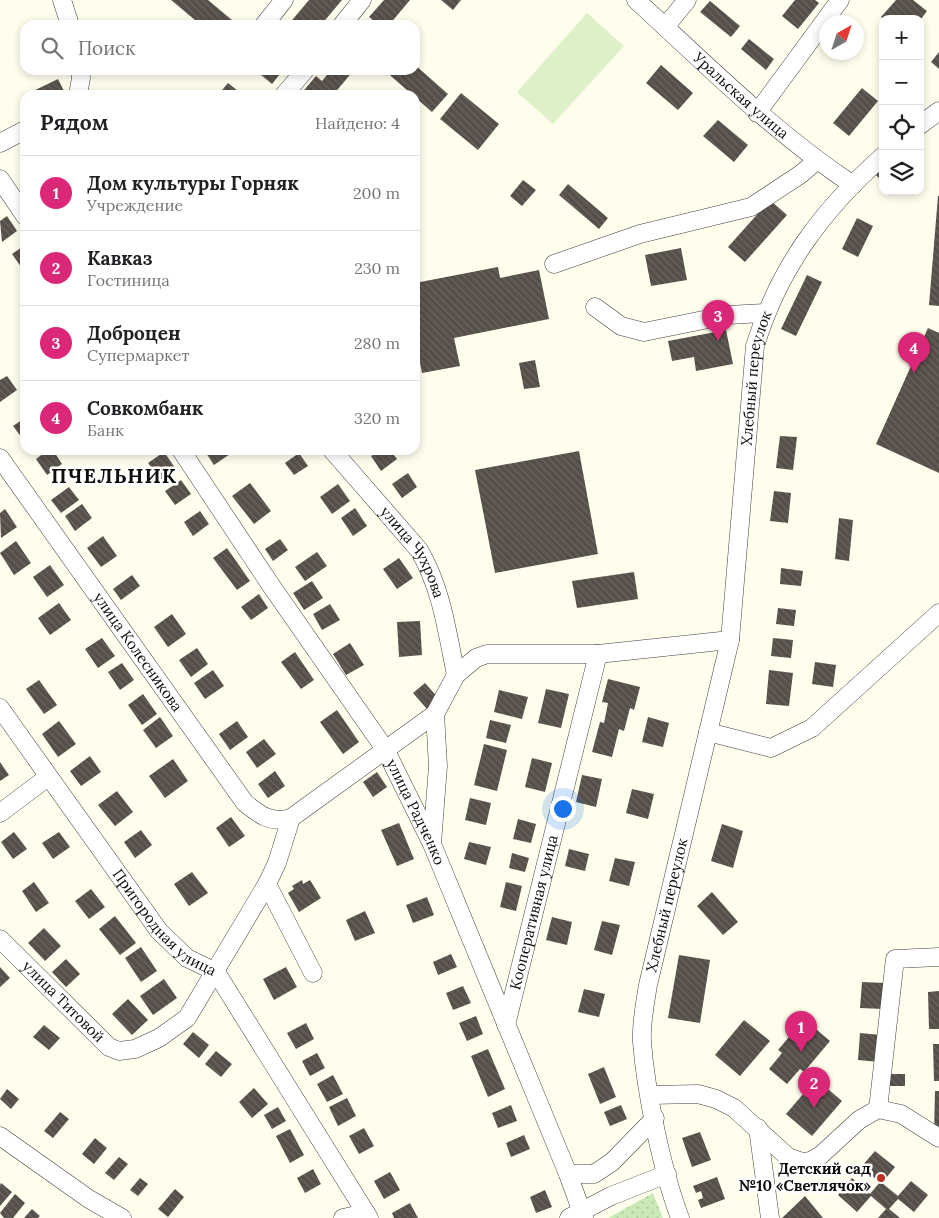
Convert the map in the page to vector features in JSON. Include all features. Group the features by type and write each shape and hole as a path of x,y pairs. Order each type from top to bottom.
{"street":[{"path":"62,0 68,20"},
{"path":"346,20 362,0"},
{"name":"Уральская улица","path":"636,0 757,113 816,161 852,185"},
{"path":"665,27 687,0"},
{"path":"757,113 840,0"},
{"path":"267,20 280,2"},
{"path":"79,90 81,75"},
{"path":"288,90 301,75"},
{"path":"924,122 939,112"},
{"path":"0,143 20,133"},
{"name":"Хлебный переулок","path":"680,1218 667,1174 650,1095 642,1041 648,985 730,640 751,375 755,346 765,313 785,271 808,238 852,185 879,160"},
{"path":"554,264 640,234 752,207 816,161"},
{"path":"0,179 20,209"},
{"path":"595,307 622,326 644,332 728,315 765,313"},
{"name":"улица Радченко","path":"184,455 270,584 385,749 432,844 568,1174 578,1216"},
{"name":"улица Чухрова","path":"336,455 418,550 430,569 439,594 456,675"},
{"name":"улица Колесникова","path":"0,458 245,803 260,816 272,820 280,821 291,818"},
{"path":"708,732 771,748 812,728 939,613"},
{"path":"291,818 435,714 456,675 466,664 487,654 598,654 730,640"},
{"name":"Кооперативная улица","path":"506,1025 598,654"},
{"name":"Пригородная улица","path":"0,708 159,930 187,958 216,972 367,1216"},
{"path":"432,844 438,766 435,714"},
{"path":"0,813 48,777"},
{"name":"улица Титовой","path":"0,939 109,1047 119,1051 135,1050 159,1038 187,1018 267,884 277,863 291,818"},
{"path":"267,884 313,973"},
{"path":"878,1109 895,959 939,957"},
{"path":"650,1095 698,1094 716,1099 734,1108 788,1157 802,1162 811,1161 821,1155 859,1120 878,1109 900,1114 939,1138"},
{"path":"568,1174 594,1174 612,1162 655,1118"},
{"path":"758,1128 770,1218"},
{"path":"0,1136 89,1199 122,1218"},
{"path":"600,1170 612,1196"},
{"path":"578,1216 612,1196 667,1174"},
{"path":"342,1218 367,1216"}],"green space":[{"path":"587,13 624,46 553,124 517,92"},
{"path":"653,1193 663,1218 608,1218"}],"building":[{"path":"171,0 208,0 232,20 195,20"},
{"path":"309,0 342,0 325,20 292,20"},
{"path":"384,0 410,0 393,20 373,20 369,17"},
{"path":"441,0 461,0 453,10"},
{"path":"795,0 815,0 819,3 798,29 782,16"},
{"path":"896,0 913,0 927,11 924,15 883,15"},
{"path":"710,1 740,26 731,37 700,12"},
{"path":"749,39 774,59 766,70 741,49"},
{"path":"939,52 939,69 931,62"},
{"path":"661,65 693,93 678,110 646,83"},
{"path":"420,69 448,94 432,112 420,102 420,90 407,90 390,75 420,75"},
{"path":"261,75 279,75 272,84"},
{"path":"327,75 350,75 337,90 304,90 316,76 322,81"},
{"path":"58,79 64,90 35,90"},
{"path":"228,83 237,90 222,90"},
{"path":"862,88 878,101 849,136 833,123"},
{"path":"461,93 499,124 478,150 440,119"},
{"path":"718,120 748,145 734,162 703,136"},
{"path":"523,180 536,190 522,206 510,196"},
{"path":"568,184 608,218 599,229 559,195"},
{"path":"939,196 939,306 929,305"},
{"path":"770,200 787,215 745,262 728,247"},
{"path":"7,216 17,231 2,242 0,221"},
{"path":"857,218 873,226 858,257 842,249"},
{"path":"20,248 20,265 12,254"},
{"path":"681,248 687,280 651,286 645,255"},
{"path":"498,267 500,278 539,270 549,319 454,338 460,366 422,373 420,363 420,282"},
{"path":"807,275 822,282 796,336 781,329"},
{"path":"928,328 939,333 939,473 876,444"},
{"path":"726,330 733,364 696,371 694,357 672,361 668,341"},
{"path":"535,360 540,387 524,389 519,363"},
{"path":"7,376 17,390 0,402 0,380"},
{"path":"20,421 20,435 13,426"},
{"path":"780,436 797,437 793,470 776,468"},
{"path":"579,451 598,554 495,573 475,470"},
{"path":"41,455 56,455 62,464 47,475 36,459"},
{"path":"160,455 166,455 176,469 160,480 148,463"},
{"path":"207,455 229,455 214,465"},
{"path":"296,455 300,455 308,466 294,475 285,463"},
{"path":"394,455 397,459 381,471 371,456"},
{"path":"408,473 417,487 402,498 392,484"},
{"path":"181,480 191,494 175,505 165,491"},
{"path":"250,483 271,511 254,524 232,496"},
{"path":"338,484 350,501 332,514 320,497"},
{"path":"69,487 79,500 61,513 51,500"},
{"path":"774,491 791,493 788,523 770,521"},
{"path":"82,504 92,518 75,531 65,516"},
{"path":"355,508 367,526 353,536 341,518"},
{"path":"5,509 17,527 1,538 0,513"},
{"path":"200,511 209,524 193,536 184,522"},
{"path":"839,518 853,520 849,561 835,559"},
{"path":"103,536 117,556 101,567 87,548"},
{"path":"280,539 288,550 273,561 265,549"},
{"path":"16,541 31,563 14,575 0,553"},
{"path":"227,548 250,581 237,590 213,558"},
{"path":"317,552 327,566 305,581 295,567"},
{"path":"399,558 413,578 397,589 383,569"},
{"path":"50,565 64,585 47,597 33,577"},
{"path":"781,568 803,571 801,586 780,584"},
{"path":"634,572 638,599 577,608 572,581"},
{"path":"132,575 140,586 121,600 113,589"},
{"path":"312,581 323,598 304,610 293,593"},
{"path":"259,594 268,608 251,620 241,607"},
{"path":"59,603 71,620 50,635 38,618"},
{"path":"330,604 340,620 322,630 313,614"},
{"path":"778,608 796,610 794,626 776,624"},
{"path":"172,614 186,634 168,647 154,627"},
{"path":"420,621 422,655 399,657 397,622"},
{"path":"102,638 115,656 98,668 85,649"},
{"path":"773,638 793,640 791,658 771,656"},
{"path":"350,643 364,665 346,675 333,654"},
{"path":"197,648 208,664 191,677 179,660"},
{"path":"295,652 314,680 301,689 281,662"},
{"path":"815,662 836,665 833,687 812,684"},
{"path":"122,663 134,680 120,690 108,672"},
{"path":"213,670 224,686 205,699 194,683"},
{"path":"769,670 793,673 789,706 766,704"},
{"path":"608,679 640,687 634,710 630,708 624,731 619,729 612,757 592,752 600,722 604,723 608,703 602,702"},
{"path":"39,680 57,705 44,714 26,689"},
{"path":"425,683 439,699 427,709 413,693"},
{"path":"546,689 569,694 561,728 538,723"},
{"path":"499,690 528,697 522,719 494,712"},
{"path":"143,694 157,714 142,725 128,705"},
{"path":"337,710 359,742 343,754 320,722"},
{"path":"160,717 173,736 156,748 143,730"},
{"path":"648,717 669,723 663,747 642,742"},
{"path":"490,720 511,725 506,743 486,738"},
{"path":"59,721 76,744 58,757 42,734"},
{"path":"237,721 248,737 230,750 219,734"},
{"path":"264,739 276,754 257,768 246,752"},
{"path":"484,744 507,750 497,791 474,785"},
{"path":"90,756 101,772 81,786 70,771"},
{"path":"532,758 552,763 545,792 525,787"},
{"path":"173,759 188,781 165,798 149,776"},
{"path":"0,762 9,775 0,781"},
{"path":"275,771 285,786 268,798 258,784"},
{"path":"377,772 387,787 373,797 363,782"},
{"path":"582,775 602,779 596,807 576,802"},
{"path":"632,789 654,794 648,819 626,813"},
{"path":"117,791 133,812 115,826 98,805"},
{"path":"470,798 491,803 486,825 465,820"},
{"path":"231,817 245,836 229,847 216,828"},
{"path":"518,819 536,824 531,843 513,839"},
{"path":"399,823 414,859 397,866 381,830"},
{"path":"722,824 743,831 733,868 711,861"},
{"path":"141,830 152,845 135,858 124,842"},
{"path":"14,832 27,849 13,859 1,842"},
{"path":"59,832 70,847 53,859 42,843"},
{"path":"469,842 491,847 486,865 464,859"},
{"path":"569,849 589,854 585,871 565,866"},
{"path":"512,853 529,858 525,872 509,868"},
{"path":"615,858 635,862 629,886 609,881"},
{"path":"192,872 208,893 189,906 174,884"},
{"path":"302,880 303,884 310,880 321,898 299,912 288,893 294,889 292,886"},
{"path":"34,882 49,903 36,912 22,891"},
{"path":"506,882 522,886 516,911 500,907"},
{"path":"91,889 105,907 89,919 75,901"},
{"path":"712,892 738,922 723,935 697,906"},
{"path":"427,897 434,915 413,923 406,905"},
{"path":"365,911 375,933 355,941 346,920"},
{"path":"115,916 136,943 120,955 99,929"},
{"path":"552,917 572,922 567,945 546,940"},
{"path":"602,921 620,925 612,955 594,950"},
{"path":"44,928 61,946 45,961 28,943"},
{"path":"141,947 157,971 141,982 125,958"},
{"path":"451,954 457,967 438,975 433,962"},
{"path":"679,955 710,960 700,1023 668,1018"},
{"path":"66,959 80,974 66,987 52,972"},
{"path":"0,967 10,978 0,987"},
{"path":"286,967 297,987 274,1000 263,979"},
{"path":"164,979 177,998 153,1015 140,996"},
{"path":"862,982 885,983 883,1009 860,1008"},
{"path":"463,986 471,1003 453,1010 446,993"},
{"path":"584,989 605,994 599,1017 578,1012"},
{"path":"939,991 939,1029 929,1029 928,992"},
{"path":"128,999 148,1020 132,1035 112,1014"},
{"path":"476,1016 483,1034 467,1041 459,1023"},
{"path":"804,1019 830,1041 804,1072 800,1069 787,1084 769,1069 782,1053 778,1050"},
{"path":"744,1020 770,1041 740,1076 715,1055"},
{"path":"306,1023 314,1039 296,1049 287,1033"},
{"path":"44,1025 60,1038 49,1050 33,1037"},
{"path":"193,1032 209,1045 199,1058 183,1044"},
{"path":"860,1033 881,1035 879,1062 858,1060"},
{"path":"933,1044 939,1044 939,1081 934,1081"},
{"path":"488,1049 505,1089 488,1097 471,1056"},
{"path":"216,1051 232,1064 221,1077 205,1064"},
{"path":"317,1053 325,1068 310,1076 302,1061"},
{"path":"604,1067 616,1097 600,1104 588,1074"},
{"path":"890,1074 905,1074 905,1086 890,1086"},
{"path":"333,1075 343,1094 327,1102 317,1084"},
{"path":"816,1079 842,1101 812,1136 786,1114"},
{"path":"254,1088 268,1104 252,1118 239,1102"},
{"path":"7,1089 19,1099 11,1109 0,1099"},
{"path":"935,1091 939,1091 939,1133 934,1133"},
{"path":"347,1098 356,1116 338,1126 329,1107"},
{"path":"511,1105 517,1121 498,1128 492,1113"},
{"path":"621,1105 627,1119 610,1126 604,1112"},
{"path":"278,1107 286,1121 272,1129 264,1115"},
{"path":"60,1112 69,1119 53,1138 44,1131"},
{"path":"364,1128 374,1146 359,1154 349,1136"},
{"path":"290,1129 304,1155 290,1163 276,1136"},
{"path":"700,1132 711,1160 692,1167 682,1138"},
{"path":"524,1135 530,1149 511,1157 506,1143"},
{"path":"95,1138 107,1148 94,1164 82,1154"},
{"path":"875,1151 895,1167 882,1183 898,1196 911,1181 928,1195 914,1212 898,1199 889,1209 900,1218 878,1218 886,1209 871,1196 857,1212 838,1195 852,1178 870,1194 880,1182 861,1167"},
{"path":"119,1157 128,1164 114,1180 105,1173"},
{"path":"313,1169 321,1184 305,1193 297,1178"},
{"path":"390,1172 400,1190 384,1199 374,1181"},
{"path":"717,1177 725,1199 701,1208 698,1200 703,1198 701,1191 696,1193 693,1186"},
{"path":"140,1178 148,1184 138,1196 130,1190"},
{"path":"1,1183 12,1192 0,1206 0,1185"},
{"path":"175,1189 184,1197 168,1217 158,1209"},
{"path":"545,1190 552,1207 536,1213 530,1197"},
{"path":"15,1194 25,1203 13,1218 4,1218 0,1213"},
{"path":"805,1196 823,1218 782,1218"},
{"path":"410,1203 418,1218 394,1218 392,1213"},
{"path":"32,1209 40,1216 38,1218 24,1218"}],"place":[{"name":"Доброцен","path":"718,341"},
{"name":"Совкомбанк","path":"914,373"},
{"name":"Дом культуры Горняк","path":"801,1052"},
{"name":"Кавказ","path":"814,1108"},
{"name":"Детский сад №10 «Светлячок»","path":"881,1178"}],"district":[{"name":"ПЧЕЛЬНИК","path":"114,476"}]}
